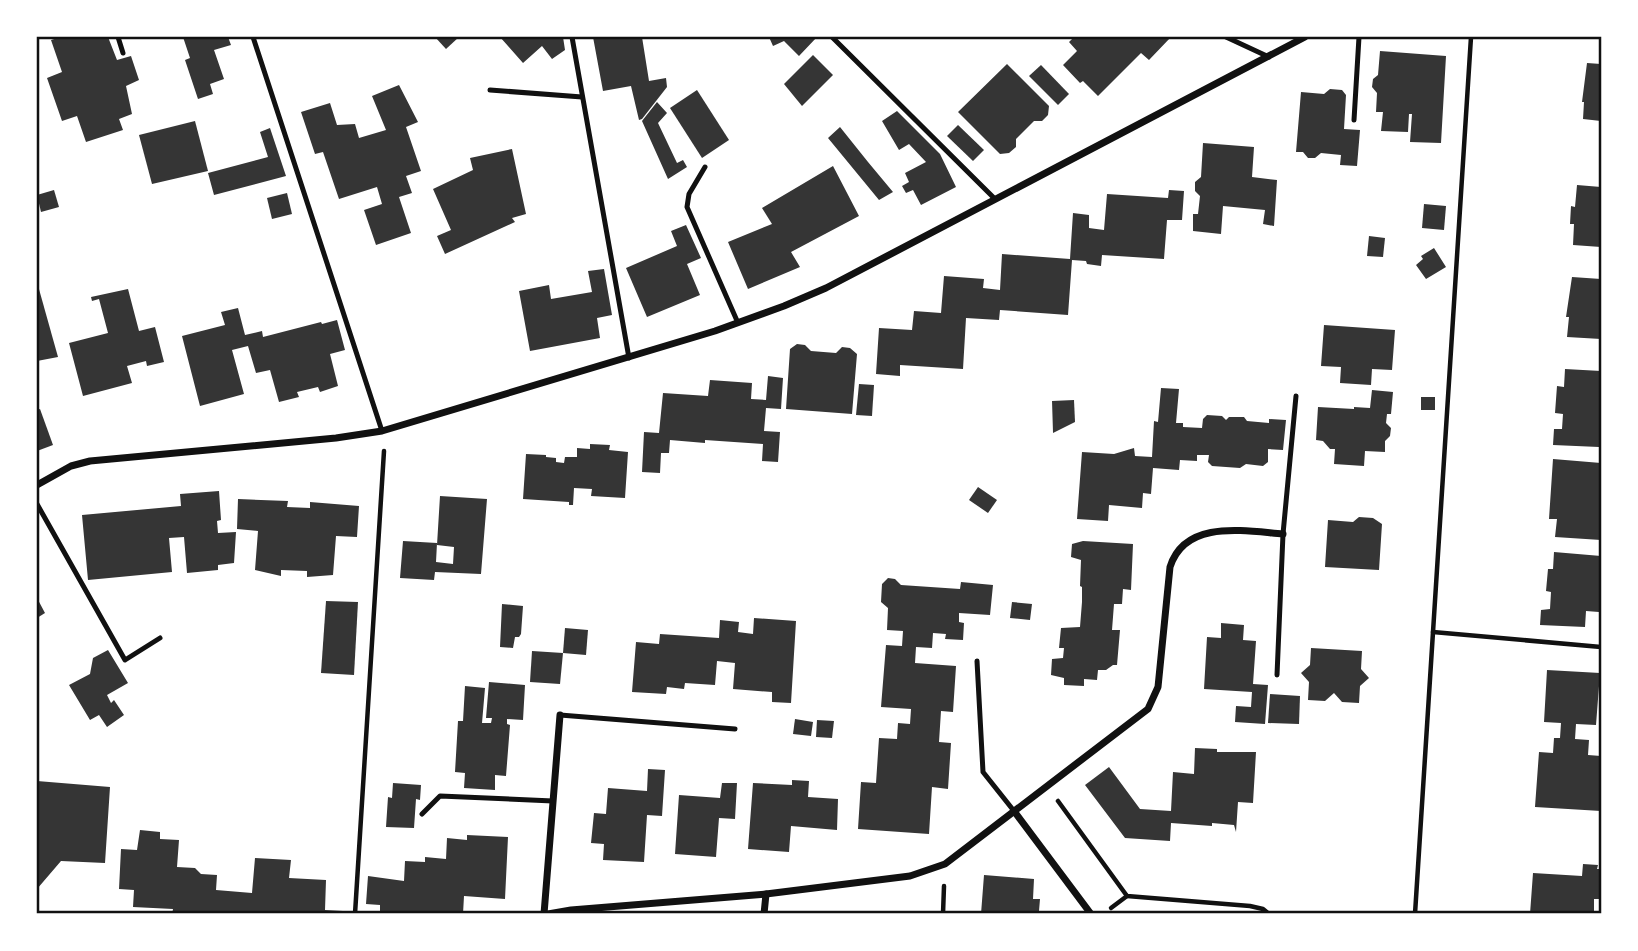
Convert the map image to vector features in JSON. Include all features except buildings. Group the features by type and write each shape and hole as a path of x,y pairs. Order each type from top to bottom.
{"street":[{"path":"37,485 71,466 90,461 336,438 382,431 738,324 826,288 1306,37"},
{"path":"559,715 546,914 571,909 766,894 928,872 945,864 1142,714 1158,687 1170,566 1182,546 1199,536 1221,531 1283,534"},
{"path":"1014,811 1091,914"},
{"path":"764,914 766,894"}],"lane":[{"path":"118,37 123,53"},
{"path":"253,37 382,431"},
{"path":"572,37 629,358"},
{"path":"832,37 995,199"},
{"path":"1226,37 1269,57"},
{"path":"1354,120 1359,37"},
{"path":"490,90 583,97"},
{"path":"705,167 689,194 687,208 738,324"},
{"path":"1277,675 1283,534 1296,396"},
{"path":"37,504 125,660 160,638"},
{"path":"977,661 983,772 1014,811"},
{"path":"559,715 735,729"},
{"path":"422,814 440,796 553,801"}],"path":[{"path":"1415,914 1471,37"},
{"path":"355,914 384,466 382,431"},
{"path":"1433,632 1601,647"},
{"path":"1047,787 1127,896"},
{"path":"1102,914 1127,896 1250,906 1263,909 1269,914"}]}
